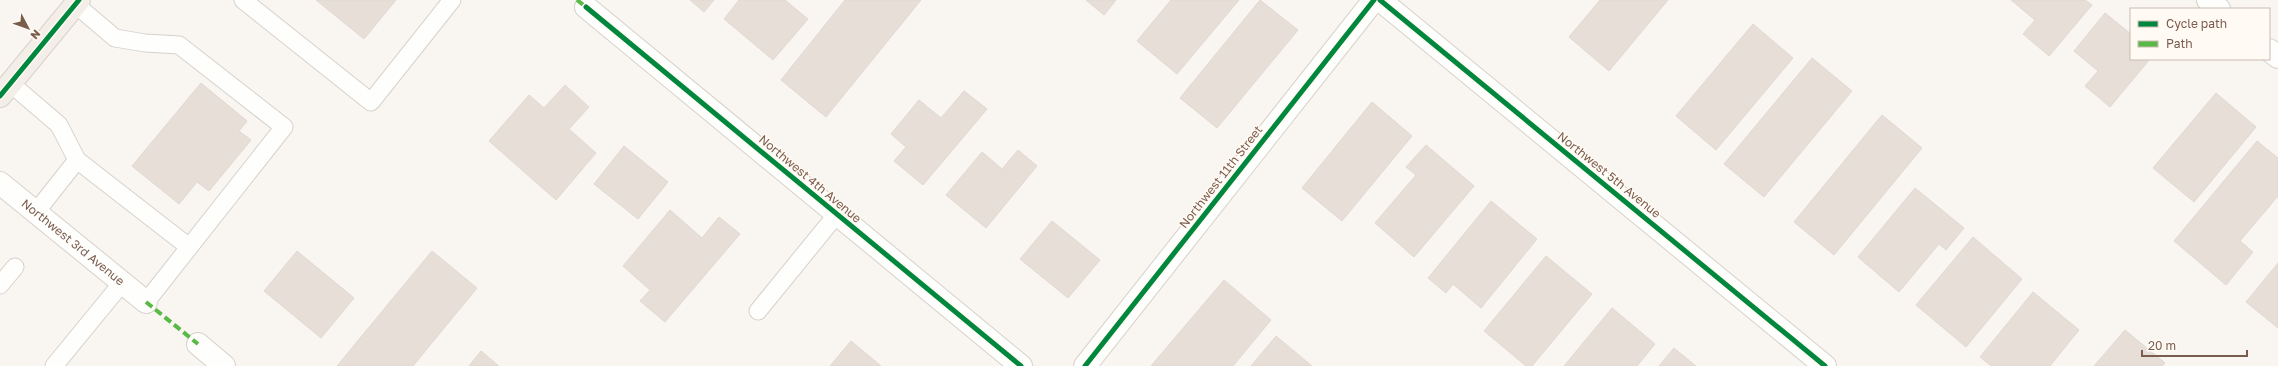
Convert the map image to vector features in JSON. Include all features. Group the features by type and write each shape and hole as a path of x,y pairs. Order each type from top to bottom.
{"main road":[{"path":"5,90 77,2"}],"street":[{"name":"Northwest 11th Street","path":"1085,366 1374,0"},
{"name":"Northwest 5th Avenue","path":"1380,0 1825,366"},
{"path":"2208,0 2218,8"},
{"name":"Northwest 4th Avenue","path":"586,7 1022,366"},
{"path":"2270,51 2278,57"},
{"name":"Northwest 3rd Avenue","path":"0,183 146,302"},
{"path":"198,344 224,366"}],"lane":[{"path":"243,0 370,102 452,0"},
{"path":"77,2 115,38 145,43 179,45 284,127 146,302"},
{"path":"5,90 59,125 77,160 189,248"},
{"path":"36,212 77,160"},
{"path":"758,311 837,214"},
{"path":"0,285 15,267"},
{"path":"54,366 122,283"}],"building":[{"path":"316,0 396,0 364,39"},
{"path":"690,0 714,0 704,12"},
{"path":"739,0 785,0 808,19 773,60 724,19"},
{"path":"845,0 921,0 826,117 781,80"},
{"path":"1086,0 1116,0 1104,15"},
{"path":"1171,0 1239,0 1177,74 1137,41"},
{"path":"1260,0 1298,30 1217,128 1180,98"},
{"path":"1600,0 1668,0 1609,71 1569,37"},
{"path":"2011,0 2085,0 2092,5 2049,56 2023,34 2035,20"},
{"path":"2105,13 2130,33 2130,60 2149,60 2110,107 2085,86 2098,71 2074,51"},
{"path":"1753,24 1793,58 1716,150 1676,116"},
{"path":"1812,58 1852,91 1764,197 1724,164"},
{"path":"201,83 247,121 239,131 251,140 209,191 197,182 179,204 132,166"},
{"path":"565,85 589,107 569,129 596,153 556,200 489,141 529,95 544,108"},
{"path":"964,91 987,109 923,185 894,161 906,147 891,134 919,100 941,118"},
{"path":"2216,93 2256,127 2194,202 2153,168"},
{"path":"1372,102 1412,136 1342,221 1302,188"},
{"path":"1882,115 1922,148 1834,255 1794,222"},
{"path":"2257,141 2278,158 2278,196 2240,241 2253,252 2226,285 2174,241"},
{"path":"1426,145 1474,186 1414,257 1375,223 1416,175 1406,167"},
{"path":"624,146 668,182 638,219 594,184"},
{"path":"1018,150 1037,166 986,228 946,195 982,152 1002,169"},
{"path":"1915,188 1964,228 1946,250 1939,244 1899,292 1858,257"},
{"path":"1491,201 1537,239 1481,308 1453,284 1446,293 1428,278"},
{"path":"670,210 702,238 719,217 740,234 665,322 640,301 650,290 623,266"},
{"path":"1052,221 1100,260 1068,298 1020,259"},
{"path":"1973,237 2022,279 1966,347 1916,305"},
{"path":"297,251 354,298 321,338 264,291"},
{"path":"432,251 477,288 413,366 337,366"},
{"path":"1546,256 1592,294 1532,366 1526,366 1484,331"},
{"path":"2278,263 2278,328 2246,302"},
{"path":"1224,280 1271,320 1233,366 1151,366"},
{"path":"2033,292 2079,330 2050,366 1991,366 1980,357"},
{"path":"1612,308 1655,344 1637,366 1564,366"},
{"path":"2125,330 2165,363 2162,366 2094,366"},
{"path":"1276,336 1312,366 1251,366"},
{"path":"851,341 881,366 830,366"},
{"path":"1674,348 1696,366 1659,366"},
{"path":"481,351 499,366 469,366"}],"marked path":[{"path":"577,0 586,7"},
{"path":"146,302 198,344"}],"cycle path":[{"path":"0,96 79,0"},
{"path":"1085,366 1374,0"},
{"path":"1380,0 1825,366"},
{"path":"586,7 1021,366"}]}
